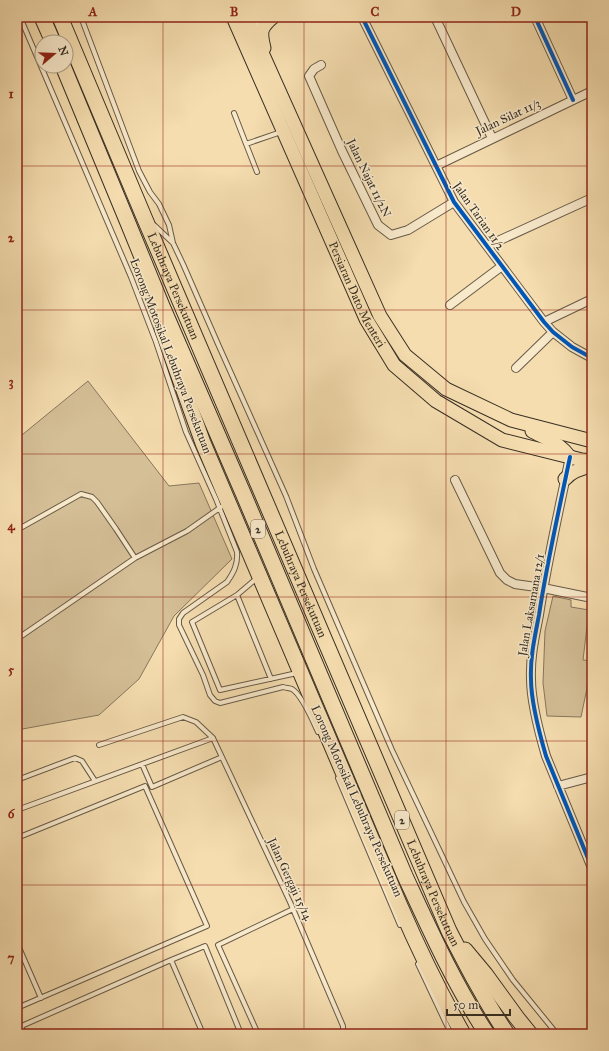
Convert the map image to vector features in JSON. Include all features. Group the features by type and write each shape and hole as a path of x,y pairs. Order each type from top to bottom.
{"highway":[{"path":"42,17 49,34"},
{"name":"Lebuhraya Persekutuan","path":"60,17 449,931 473,980 507,1034"},
{"name":"Lebuhraya Persekutuan","path":"66,74 162,306 402,869 434,938 460,989 487,1034"},
{"path":"162,306 160,324 224,505 259,576 301,672 406,931 463,1034"},
{"path":"406,931 438,970 460,989"},
{"path":"449,931 485,974 530,1034"}],"main road":[{"path":"233,17 240,22 248,20"},
{"name":"Persiaran Dato Menteri","path":"233,17 366,319 394,365 436,401 502,440 556,453 568,468 592,461"},
{"path":"269,69 262,41 262,32 264,24 273,17"},
{"path":"242,38 242,29 248,20"},
{"name":"Persiaran Dato Menteri","path":"248,20 380,316 405,355 446,389 511,420 592,442"},
{"path":"517,421 560,446 569,474 582,468 592,466"},
{"path":"568,468 574,451 584,448 592,448"}],"street":[{"path":"248,20 266,17"},
{"name":"Jalan Tarian 11/2","path":"362,17 454,202 544,322 553,332 572,347 592,358"},
{"path":"435,17 492,138"},
{"path":"535,17 573,100"},
{"name":"Jalan Najat 11/2N","path":"321,65 314,69 309,76 339,145 378,225 392,235 408,230 454,202"},
{"name":"Jalan Silat 11/3","path":"436,166 592,91"},
{"path":"487,246 592,198"},
{"path":"450,305 502,266"},
{"path":"544,322 592,299"},
{"path":"516,368 553,332"},
{"name":"Jalan Laksamana 12/1","path":"568,468 543,588 531,664 532,695 541,741 546,756 592,868"},
{"path":"455,480 500,573 507,580 515,584 543,588"},
{"name":"Jalan Laksamana 12/1","path":"543,588 592,598"},
{"path":"558,786 592,777"}],"lane":[{"name":"Lorong Motosikal Lebuhraya Persekutuan","path":"20,17 131,277 156,342 186,432 224,505 237,552 238,560 227,582 182,613 179,619 179,625 210,694 215,701 220,703 282,687 292,689 304,704 320,735"},
{"path":"80,17 139,171 150,192 159,204 169,226 173,243 286,496 314,569 389,742 464,902 485,939 513,980 557,1034"},
{"path":"234,113 257,172"},
{"path":"246,144 283,131"},
{"path":"144,217 173,243"},
{"path":"17,530 81,494 92,497 97,502 135,558"},
{"path":"17,639 135,558 187,531 224,505"},
{"path":"259,576 250,586 237,595 192,622 220,690 301,672"},
{"path":"237,595 271,679"},
{"path":"202,675 212,670"},
{"name":"Jalan Gergaji 15/14","path":"99,745 183,717 196,722 213,738 293,910 343,1026 343,1030 337,1034"},
{"path":"17,810 213,738"},
{"path":"142,764 152,787 222,757"},
{"path":"17,780 75,758 82,761 95,781"},
{"name":"Lorong Motosikal Lebuhraya Persekutuan","path":"337,776 406,931"},
{"path":"17,838 145,786 207,926 17,1008"},
{"path":"258,1034 218,945 293,910"},
{"path":"17,943 41,998"},
{"path":"24,1034 19,1027 206,946 241,1034"},
{"path":"415,958 451,1034"},
{"path":"171,960 203,1034"}],"shaded area":[{"path":"88,381 169,486 199,483 232,559 174,616 139,679 99,715 17,730 17,439"},
{"path":"553,596 571,600 571,607 589,610 583,660 592,661 592,664 581,717 547,716 543,683 545,631"}],"cycle path":[{"path":"362,17 454,202 544,322 553,332 572,347 592,358"},
{"path":"535,17 573,100"},
{"path":"570,457 549,556 534,639 531,663 531,688 536,718 546,756 592,868"}]}
